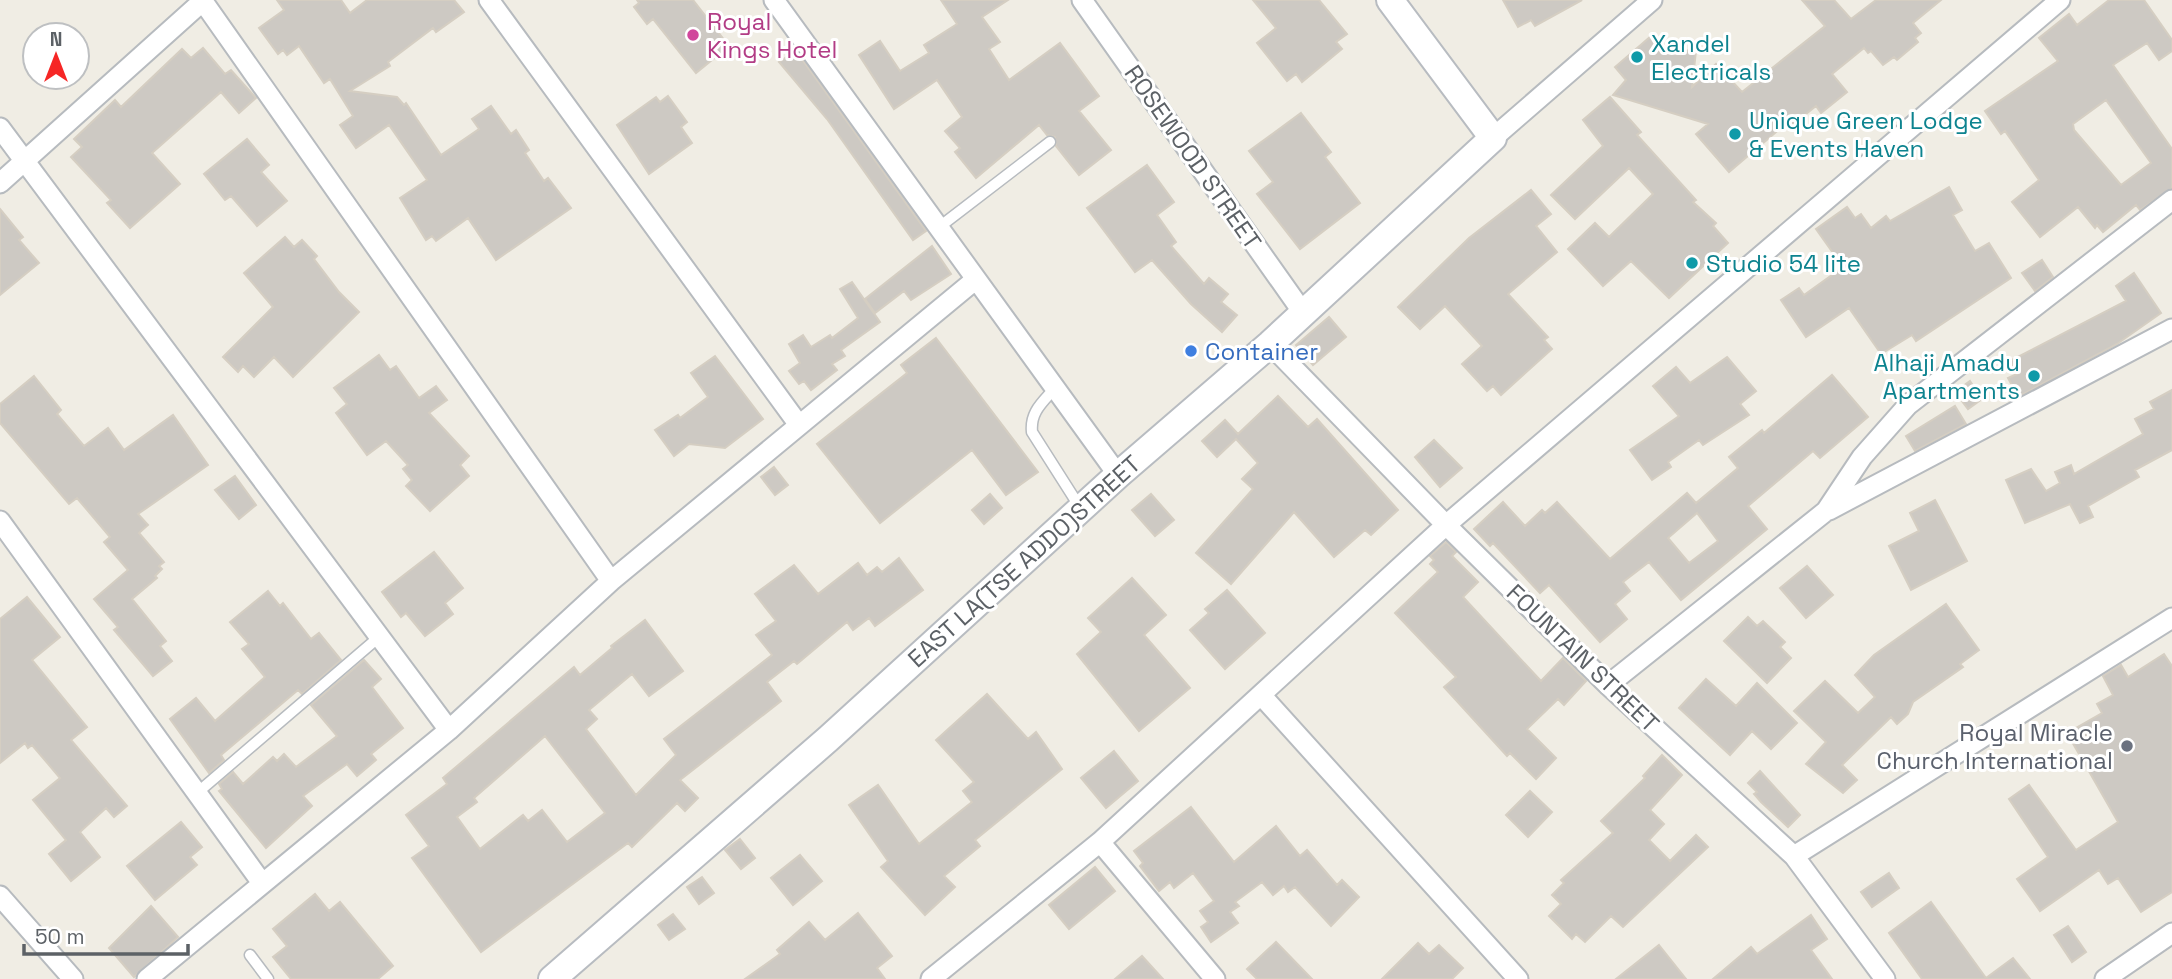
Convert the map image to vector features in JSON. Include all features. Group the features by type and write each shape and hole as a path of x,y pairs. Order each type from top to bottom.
{"street":[{"path":"0,183 203,0 611,581"},
{"path":"489,0 799,425"},
{"path":"774,0 1118,475"},
{"name":"ROSEWOOD STREET","path":"1082,0 1304,314"},
{"path":"1390,0 1493,138 1652,0"},
{"path":"931,979 1100,842 1446,525 2060,0"},
{"path":"0,128 449,730"},
{"name":"EAST LA(TSE ADDO)STREET","path":"552,979 828,739 1118,475 1304,314 1493,138"},
{"path":"1826,511 1862,457 1908,405 2172,200"},
{"path":"147,979 449,730 611,581 975,280"},
{"path":"1608,685 1826,511 2172,329"},
{"name":"FOUNTAIN STREET","path":"1270,344 1446,525 1608,685 1794,856 1885,979"},
{"path":"0,521 262,883"},
{"path":"1794,856 2172,618"},
{"path":"1261,695 1518,979"},
{"path":"1100,842 1215,979"},
{"path":"0,896 74,979"},
{"path":"2105,979 2172,933"}],"lane":[{"path":"938,228 1050,142"},
{"path":"1055,388 1035,410 1031,419 1032,432 1081,509"},
{"path":"197,793 379,637"},
{"path":"250,955 268,979"}],"building":[{"path":"277,0 341,0 350,13 367,0 454,0 464,12 436,32 433,28 388,62 390,66 350,91 397,97 404,105 406,103 441,155 479,129 472,119 491,106 511,134 516,130 529,150 525,153 544,181 548,178 571,208 496,260 468,218 436,241 432,236 426,240 400,198 427,180 389,125 356,148 340,125 353,116 330,79 324,83 299,46 287,55 283,50 278,54 259,28 284,10"},
{"name":"Royal Kings Hotel","path":"637,0 693,0 729,46 696,73 653,19 647,24 634,7 639,3"},
{"path":"941,0 1008,0 982,17 1000,42 989,49 1009,80 1060,43 1099,96 1079,111 1111,150 1079,175 1056,146 1055,137 1047,135 1039,125 976,178 955,152 960,148 945,131 962,117 937,80 894,109 859,55 880,41 900,71 929,53 924,45 957,24"},
{"path":"1253,0 1319,0 1347,34 1336,42 1342,49 1302,82 1296,74 1287,81 1257,43 1276,28"},
{"path":"1503,0 1582,0 1535,26 1531,20 1518,27"},
{"path":"1802,0 1834,0 1851,19 1876,0 1941,0 1913,23 1921,33 1915,38 1918,42 1897,60 1894,57 1883,65 1871,51 1868,53 1864,48 1832,74 1847,92 1821,113 1816,106 1791,126 1788,122 1729,172 1696,134 1708,124 1613,95 1626,80 1615,67 1650,37 1660,49 1696,51 1692,87 1716,64 1742,92 1825,26"},
{"path":"2109,0 2144,0 2172,40 2172,51 2159,60 2147,43 2113,65 2172,149 2172,188 2140,210 2136,205 2103,232 2097,225 2095,228 2078,207 2040,237 2012,202 2039,180 2005,131 2001,134 1985,111 2058,61 2039,38 2069,14 2077,25","holes":["2106,100 2151,163 2121,185 2074,130 2073,124"]},
{"path":"203,48 225,74 231,70 256,98 239,113 221,92 152,153 180,184 130,228 107,203 111,200 71,157 82,147 74,139 115,100 121,107 182,49 191,58"},
{"path":"796,51 926,231 913,240 827,119 779,62"},
{"path":"668,96 687,122 681,127 692,143 649,174 617,125 656,97 660,102"},
{"path":"1610,97 1641,132 1637,135 1696,200 1693,202 1716,223 1713,226 1728,243 1669,298 1631,261 1603,286 1568,249 1595,223 1609,237 1653,194 1629,168 1575,219 1551,195 1603,146 1583,120"},
{"path":"1301,113 1331,152 1325,157 1360,203 1300,249 1257,194 1273,182 1249,151"},
{"path":"247,139 269,165 261,172 287,201 257,226 231,196 225,200 204,174"},
{"path":"1147,165 1174,202 1157,215 1176,242 1171,246 1204,284 1209,278 1228,294 1221,302 1237,315 1222,332 1191,304 1152,260 1135,272 1087,208"},
{"path":"1949,187 1962,210 1953,215 1975,251 1989,243 2011,278 1916,341 1912,335 1881,354 1849,308 1806,337 1781,300 1799,288 1804,295 1843,267 1816,229 1847,207 1855,218 1861,214 1871,228 1886,216 1890,221"},
{"path":"1531,190 1551,214 1536,226 1557,252 1508,294 1548,337 1544,340 1552,349 1501,395 1493,386 1487,391 1462,364 1482,346 1445,306 1420,329 1398,307 1469,238"},
{"path":"0,209 23,237 19,240 39,263 0,295"},
{"path":"285,237 294,247 302,240 317,256 314,259 339,292 359,312 293,377 274,357 254,377 243,366 238,372 223,357 273,307 244,273"},
{"path":"932,246 951,274 911,300 904,291 875,313 865,299"},
{"path":"2042,260 2053,277 2035,291 2022,273"},
{"path":"2134,273 2161,313 2117,344 2018,397 2008,378 2017,374 2010,361 2126,301 2116,286"},
{"path":"852,282 880,322 841,350 845,356 832,364 837,370 811,390 804,381 799,384 789,371 800,363 789,344 803,335 811,347 830,335 832,338 858,318 840,289"},
{"path":"1329,317 1346,337 1313,365 1296,345"},
{"path":"936,338 1038,472 1006,495 972,450 880,523 817,444 907,373 901,365"},
{"path":"379,355 390,370 396,366 419,398 436,386 447,400 429,413 469,456 460,465 469,476 430,511 406,486 412,480 403,469 408,465 386,441 367,455 336,413 347,404 334,388"},
{"path":"715,356 763,419 725,448 689,444 674,456 655,430 678,415 680,418 708,397 691,373"},
{"path":"1727,357 1756,391 1740,404 1749,415 1703,445 1699,440 1668,462 1671,467 1652,480 1630,450 1679,416 1653,386 1676,367 1690,383"},
{"path":"1832,375 1868,417 1820,458 1813,451 1748,506 1767,529 1681,600 1649,562 1623,582 1630,591 1615,604 1627,619 1600,642 1549,585 1540,593 1493,543 1490,546 1474,529 1503,502 1525,526 1542,510 1545,513 1557,502 1610,559 1687,493 1696,503 1738,468 1729,457 1762,430 1764,433","holes":["1697,513 1718,541 1689,563 1668,538"]},
{"path":"34,376 61,410 57,414 84,446 108,428 124,450 173,415 208,465 138,514 148,525 139,533 164,562 159,566 162,569 155,576 157,578 132,599 166,641 160,646 172,661 153,676 114,630 118,627 94,599 128,570 104,542 110,537 77,498 69,504 0,423 0,404"},
{"path":"1970,381 1982,399 1968,409 1955,392"},
{"path":"2172,390 2172,450 2135,470 2139,477 2088,506 2093,517 2080,523 2070,504 2025,523 2006,480 2031,469 2046,491 2060,483 2055,472 2071,465 2074,474 2143,434 2135,419 2154,409 2150,402"},
{"path":"1278,396 1308,427 1317,419 1398,510 1371,535 1365,530 1334,557 1294,512 1231,584 1196,553 1253,489 1242,479 1258,463 1236,439 1217,457 1202,441 1225,420 1238,434"},
{"path":"1955,406 1966,424 1915,451 1906,436"},
{"path":"1434,440 1462,468 1440,487 1415,457"},
{"path":"774,467 788,485 775,495 761,477"},
{"path":"235,476 256,505 239,519 215,490"},
{"path":"990,494 1002,508 984,524 972,510"},
{"path":"1151,494 1174,520 1155,536 1132,510"},
{"path":"1935,500 1967,561 1911,590 1889,546 1919,531 1910,513"},
{"path":"1446,542 1456,552 1452,556 1478,582 1463,597 1541,681 1563,658 1586,681 1564,705 1558,699 1527,729 1556,758 1536,779 1510,753 1507,756 1444,687 1456,677 1395,613 1438,572 1430,564 1434,560 1430,556"},
{"path":"434,552 463,588 445,603 453,614 425,636 406,613 401,617 382,592"},
{"path":"899,558 923,590 875,626 869,618 853,630 847,622 797,664 794,661 767,682 781,701 680,780 698,798 685,811 677,803 632,847 628,843 481,952 412,858 429,846 406,815 447,784 443,778 574,667 580,675 612,648 611,646 645,620 683,671 649,696 632,674 589,710 597,719 586,729 636,795 676,755 664,739 772,655 756,635 776,621 755,594 794,565 818,594 858,563 867,575 877,567 882,572","holes":["545,736 605,813 567,842 542,810 528,821 523,815 480,849 457,817 477,802 474,798"]},
{"path":"1807,566 1833,595 1806,618 1780,588"},
{"path":"1132,578 1166,615 1144,635 1190,688 1139,731 1077,654 1101,632 1088,618"},
{"path":"1227,590 1265,633 1225,669 1190,630 1209,613 1205,609"},
{"path":"268,591 280,606 283,603 311,639 319,633 341,660 302,694 298,690 221,755 224,760 209,773 170,719 196,698 215,721 265,677 242,649 249,644 230,622"},
{"path":"27,597 60,637 32,660 87,727 71,740 127,806 114,817 106,808 80,832 100,857 71,881 49,854 66,840 33,800 60,778 32,745 28,748 25,743 0,763 0,619"},
{"path":"1946,604 1979,650 1960,664 1963,667 1913,702 1908,714 1897,724 1891,717 1842,765 1857,780 1843,793 1806,764 1826,742 1794,711 1825,681 1858,713 1875,697 1855,675 1874,655"},
{"path":"1748,617 1757,626 1763,621 1785,642 1780,647 1791,658 1767,683 1724,641"},
{"path":"2164,654 2172,666 2172,892 2141,912 2118,878 2108,884 2099,870 2040,911 2017,879 2048,857 2009,799 2029,785 2076,850 2118,822 2067,733 2102,713 2097,704 2113,695 2103,676 2121,665 2128,677"},
{"path":"364,660 381,679 372,687 403,728 371,754 376,760 357,776 347,764 303,796 312,806 266,848 219,791 222,789 219,784 233,772 243,784 273,757 277,761 284,754 296,767 337,736 311,705"},
{"path":"1706,679 1736,706 1757,683 1797,723 1771,749 1752,731 1730,755 1679,708"},
{"path":"987,694 1028,739 1036,732 1062,769 975,840 980,846 944,876 955,887 925,915 881,867 888,861 849,805 878,785 919,844 972,802 963,791 974,782 936,740"},
{"path":"1114,751 1138,781 1106,808 1081,778"},
{"path":"1662,755 1682,775 1650,810 1664,824 1649,840 1670,861 1696,835 1708,847 1623,927 1611,916 1585,942 1576,934 1572,939 1549,916 1561,904 1552,895 1564,883 1561,880 1613,833 1601,821 1645,778 1643,776"},
{"path":"1760,771 1800,815 1788,827 1761,802 1754,794 1757,792 1748,783"},
{"path":"1530,791 1552,812 1528,837 1506,815"},
{"path":"1191,807 1234,862 1276,826 1300,856 1307,850 1337,885 1342,880 1359,897 1331,926 1295,887 1288,892 1284,886 1273,895 1262,882 1235,902 1239,906 1230,912 1238,923 1211,942 1201,927 1208,922 1200,911 1214,901 1193,873 1174,888 1170,882 1159,891 1140,866 1143,863 1134,851"},
{"path":"181,822 202,847 190,857 197,865 155,900 127,866"},
{"path":"740,839 755,858 741,869 725,850"},
{"path":"800,855 822,881 793,905 771,878"},
{"path":"1095,867 1115,891 1069,929 1049,905"},
{"path":"1889,873 1899,888 1872,907 1861,892"},
{"path":"702,877 714,893 699,904 687,887"},
{"path":"315,894 329,911 340,902 393,966 378,979 291,979 273,957 287,946 273,929"},
{"path":"1931,902 1986,978 2013,958 2030,979 1922,979 1889,933"},
{"path":"151,906 178,937 134,977 109,948"},
{"path":"858,913 892,956 877,968 885,979 745,979 780,954 777,950 809,922 825,940"},
{"path":"673,914 685,929 669,940 658,925"},
{"path":"1811,915 1827,939 1811,950 1832,979 1713,979 1751,947 1757,954"},
{"path":"2068,926 2086,952 2072,962 2054,935"},
{"path":"1276,942 1312,979 1257,979 1247,969"},
{"path":"1418,943 1429,954 1439,945 1463,968 1452,979 1382,979"},
{"path":"1659,945 1686,979 1616,979"},
{"path":"1142,956 1163,979 1115,979"}],"place":[{"name":"Royal Kings Hotel","path":"693,35"},
{"name":"Xandel Electricals","path":"1637,57"},
{"name":"Unique Green Lodge & Events Haven","path":"1735,134"},
{"name":"Studio 54 lite","path":"1692,263"},
{"name":"Container","path":"1191,351"},
{"name":"Alhaji Amadu Apartments","path":"2034,376"},
{"name":"Royal Miracle Church International","path":"2127,746"}]}
